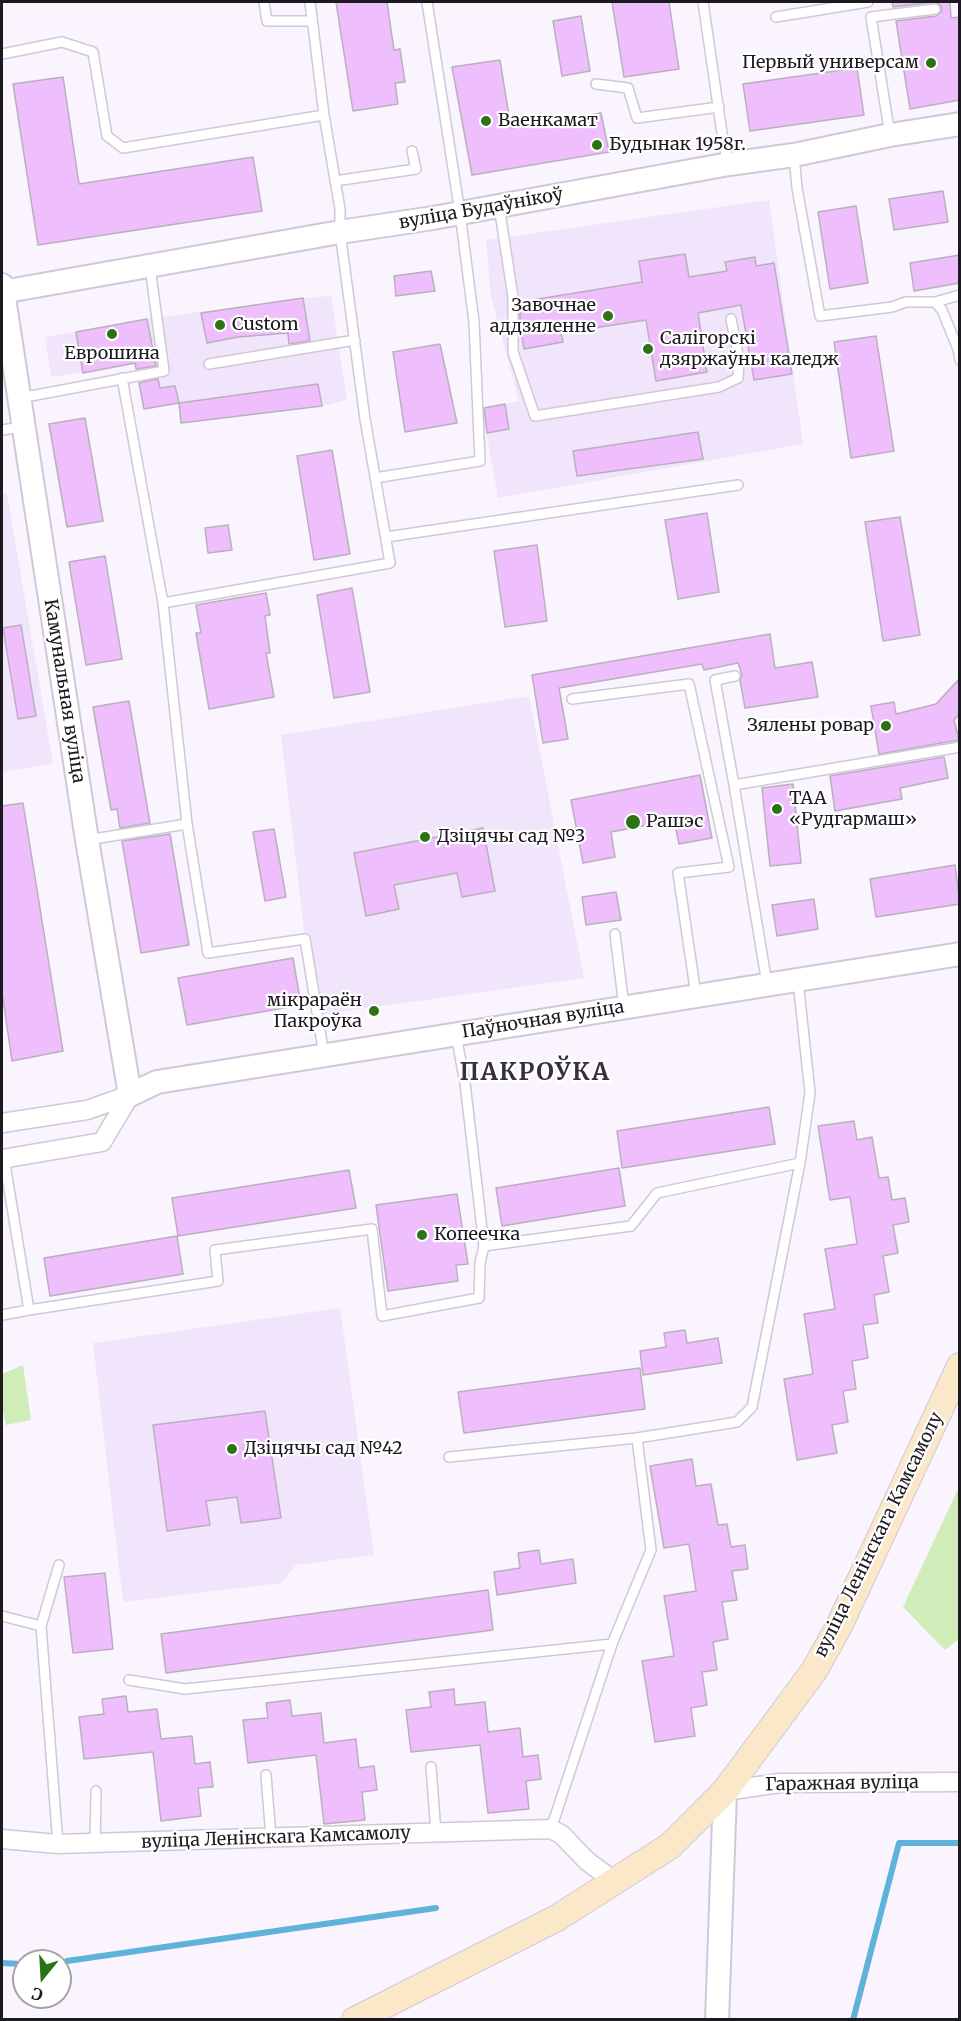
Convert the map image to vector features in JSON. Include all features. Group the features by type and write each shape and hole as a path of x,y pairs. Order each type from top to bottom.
{"main road":[{"name":"вуліца Ленінскага Камсамолу","path":"355,2019 557,1918 670,1846 725,1791 814,1671 838,1628 960,1366"}],"street":[{"name":"вуліца Будаўнікоў","path":"2,289 150,267 960,124"},
{"name":"Камунальная вуліца","path":"2,289 18,398 12,429 87,840 130,1095"},
{"name":"Паўночная вуліца","path":"130,1095 157,1082 960,954"},
{"path":"2,1123 87,1110 130,1095"},
{"path":"3,1159 102,1142 130,1095"},
{"name":"Гаражная вуліца","path":"725,1791 780,1783 960,1782"},
{"path":"717,2019 725,1791"},
{"path":"551,1829 562,1835 587,1861 615,1882"},
{"name":"вуліца Ленінскага Камсамолу","path":"2,1839 57,1844 95,1844 551,1829"}],"lane":[{"path":"264,2 267,21 312,21"},
{"path":"163,603 390,563 365,419 340,232 340,209 324,115 310,2"},
{"path":"375,478 480,461 474,322 428,2"},
{"path":"703,2 718,107 729,164"},
{"path":"776,17 868,2 890,135"},
{"path":"871,17 935,9"},
{"path":"2,54 62,42 93,52 107,136 123,148 324,115"},
{"path":"596,84 628,88 636,118 718,107"},
{"path":"336,181 416,169 412,151"},
{"path":"794,155 820,316 892,307 906,302 935,302 960,296"},
{"path":"499,206 513,297 513,352 535,416 719,387 738,378 739,360 731,319"},
{"path":"18,398 164,371 150,267"},
{"path":"935,302 942,309 960,360"},
{"path":"209,364 355,340"},
{"path":"122,378 163,603 187,824 208,953 305,939 324,1055"},
{"path":"386,537 738,485"},
{"path":"735,676 715,680 766,984"},
{"path":"572,699 689,684 729,867 678,873 696,995"},
{"path":"734,785 891,754 960,747"},
{"path":"87,840 187,824"},
{"path":"615,934 624,1007"},
{"path":"449,1457 637,1438 737,1422 753,1407 800,1163 810,1094 797,979"},
{"path":"2,1315 218,1281 215,1250 372,1229 382,1316 478,1298 480,1263 484,1246 465,1083 456,1034"},
{"path":"3,1159 29,1310"},
{"path":"484,1246 631,1226 657,1194 800,1163"},
{"path":"551,1829 612,1644 651,1550 637,1438"},
{"path":"57,1844 41,1626 59,1565"},
{"path":"2,1616 41,1626"},
{"path":"129,1680 185,1689 612,1644"},
{"path":"431,1767 436,1833"},
{"path":"266,1775 271,1838"},
{"path":"95,1844 96,1791"}],"shaded area":[{"name":"Салігорскі дзяржаўны каледж","path":"769,200 803,444 498,498 482,408 519,401 491,297 486,240"},
{"path":"331,296 347,400 322,406 181,423 179,403 144,409 135,364 51,377 45,337 147,319"},
{"path":"7,493 53,764 2,772 2,494"},
{"name":"Дзіцячы сад №3","path":"529,696 584,978 317,1015 305,939 281,735"},
{"name":"Дзіцячы сад №42","path":"340,1308 374,1555 296,1565 281,1583 123,1602 93,1343"}],"green space":[{"path":"23,1365 31,1420 6,1425 2,1405 2,1374"},
{"path":"959,1487 959,1639 945,1650 903,1607"}],"building":[{"path":"336,2 387,2 394,50 400,49 405,82 395,83 398,104 353,111"},
{"path":"612,2 669,2 679,69 624,77"},
{"path":"892,2 934,2 893,7"},
{"name":"Первый универсам","path":"934,2 950,2 951,18 960,17 960,100 910,109 896,21 936,16 942,8"},
{"path":"581,16 590,71 562,76 553,21"},
{"name":"Ваенкамат","path":"500,60 511,128 601,113 609,152 472,175 452,67"},
{"path":"857,68 864,115 750,131 743,84"},
{"path":"63,77 79,184 253,157 262,211 38,245 13,84"},
{"path":"943,191 948,222 894,230 889,199"},
{"path":"856,206 868,283 830,289 818,212"},
{"name":"Завочнае аддзяленне","path":"685,254 689,277 727,271 725,262 755,257 756,266 774,263 792,374 754,380 741,305 698,313 707,372 656,381 646,320 561,333 563,342 524,349 520,325 520,302 642,282 639,261"},
{"path":"960,255 960,283 914,291 910,263"},
{"path":"431,271 435,291 396,296 394,276"},
{"path":"303,298 310,341 289,344 288,333 238,337 207,343 201,313"},
{"path":"147,319 156,366 136,369 135,363 83,373 76,332"},
{"path":"876,336 894,451 851,458 834,342"},
{"path":"440,344 457,423 405,432 393,352"},
{"path":"158,379 160,388 175,386 179,403 144,409 139,383"},
{"path":"318,384 322,406 181,423 179,403"},
{"path":"505,404 509,429 487,433 484,408"},
{"path":"85,418 103,521 67,527 49,424"},
{"path":"698,432 703,459 577,476 573,451"},
{"path":"332,450 350,554 314,560 297,456"},
{"path":"707,513 719,592 678,599 665,520"},
{"path":"900,517 920,635 883,641 865,522"},
{"path":"228,525 232,550 208,553 205,528"},
{"path":"537,545 547,621 505,627 494,551"},
{"path":"105,556 122,659 86,665 69,562"},
{"path":"352,588 370,692 334,698 317,595"},
{"path":"266,593 270,615 265,616 270,653 266,653 274,697 209,709 196,633 201,633 196,605"},
{"path":"21,625 36,716 18,719 3,628"},
{"path":"770,634 775,668 812,662 818,697 745,708 740,680 742,675 738,663 704,670 702,664 559,688 568,739 543,743 532,675"},
{"path":"960,678 960,713 954,720 959,740 879,754 871,706 894,702 896,714 936,704"},
{"path":"129,701 150,823 120,828 117,809 111,810 93,707"},
{"path":"944,757 948,778 900,788 902,799 835,811 830,776"},
{"path":"700,775 712,838 679,844 674,820 611,832 615,857 583,863 571,800"},
{"path":"793,784 801,863 770,866 762,788"},
{"path":"23,803 63,1051 12,1061 2,992 2,806"},
{"path":"483,828 495,891 462,897 457,873 394,885 399,909 366,916 354,853"},
{"path":"274,829 286,897 265,901 253,832"},
{"path":"170,834 189,945 141,953 122,841"},
{"path":"955,865 960,904 876,917 870,879"},
{"path":"616,892 621,920 586,925 582,897"},
{"path":"814,899 818,929 777,936 772,905"},
{"path":"293,958 301,1005 187,1025 178,978"},
{"path":"769,1107 775,1144 622,1168 617,1131"},
{"path":"854,1121 857,1140 872,1137 879,1178 888,1177 892,1200 905,1198 909,1222 893,1225 898,1253 883,1256 889,1292 874,1295 878,1323 863,1325 868,1358 852,1361 856,1389 843,1391 848,1422 832,1425 837,1453 797,1460 784,1379 813,1374 804,1314 835,1309 825,1249 857,1244 850,1197 830,1200 818,1126"},
{"path":"619,1168 625,1206 502,1226 496,1188"},
{"path":"349,1170 356,1208 178,1236 172,1198"},
{"name":"Копеечка","path":"457,1194 468,1264 456,1265 458,1281 388,1291 376,1205"},
{"path":"177,1236 183,1274 50,1296 44,1258"},
{"path":"685,1330 687,1343 718,1338 722,1363 643,1375 640,1351 666,1347 664,1333"},
{"path":"640,1368 645,1409 464,1433 458,1392"},
{"path":"265,1411 281,1518 241,1523 237,1497 206,1501 210,1525 167,1531 153,1425"},
{"path":"692,1459 696,1486 711,1484 718,1525 727,1524 731,1547 745,1545 748,1569 732,1571 737,1600 722,1602 728,1639 713,1642 717,1670 702,1672 707,1705 691,1708 695,1736 655,1742 642,1661 674,1656 664,1596 696,1591 689,1544 664,1548 650,1466"},
{"path":"539,1550 541,1564 573,1559 576,1583 497,1595 494,1572 520,1568 518,1553"},
{"path":"105,1573 113,1649 73,1653 64,1577"},
{"path":"488,1590 493,1630 166,1673 161,1634"},
{"path":"454,1689 455,1705 485,1702 488,1732 520,1728 523,1757 538,1755 541,1779 526,1781 529,1809 488,1813 480,1745 411,1752 406,1710 431,1707 429,1692"},
{"path":"126,1696 128,1712 157,1709 161,1739 192,1736 195,1764 210,1762 213,1787 198,1788 201,1816 161,1821 153,1752 84,1759 79,1717 104,1714 102,1699"},
{"path":"290,1700 292,1716 321,1713 324,1743 356,1739 359,1768 374,1766 377,1790 362,1792 365,1820 324,1824 316,1755 248,1763 243,1720 268,1718 266,1703"}],"waterway":[{"path":"853,2020 899,1843 960,1843"},
{"path":"72,1960 436,1908"},
{"path":"2,1963 12,1964"}],"place":[{"name":"Первый универсам","path":"931,63"},
{"name":"Ваенкамат","path":"486,121"},
{"name":"Будынак 1958г.","path":"597,145"},
{"name":"Завочнае аддзяленне","path":"608,316"},
{"name":"Custom","path":"220,325"},
{"name":"Еврошина","path":"112,334"},
{"name":"Салігорскі дзяржаўны каледж","path":"648,349"},
{"name":"Зялены ровар","path":"886,726"},
{"name":"ТАА «Рудгармаш»","path":"777,809"},
{"name":"Рашэс","path":"633,822"},
{"name":"Дзіцячы сад №3","path":"425,837"},
{"name":"мікрараён Пакроўка","path":"374,1011"},
{"name":"Копеечка","path":"422,1235"},
{"name":"Дзіцячы сад №42","path":"232,1449"}],"district":[{"name":"ПАКРОЎКА","path":"535,1073"}]}
